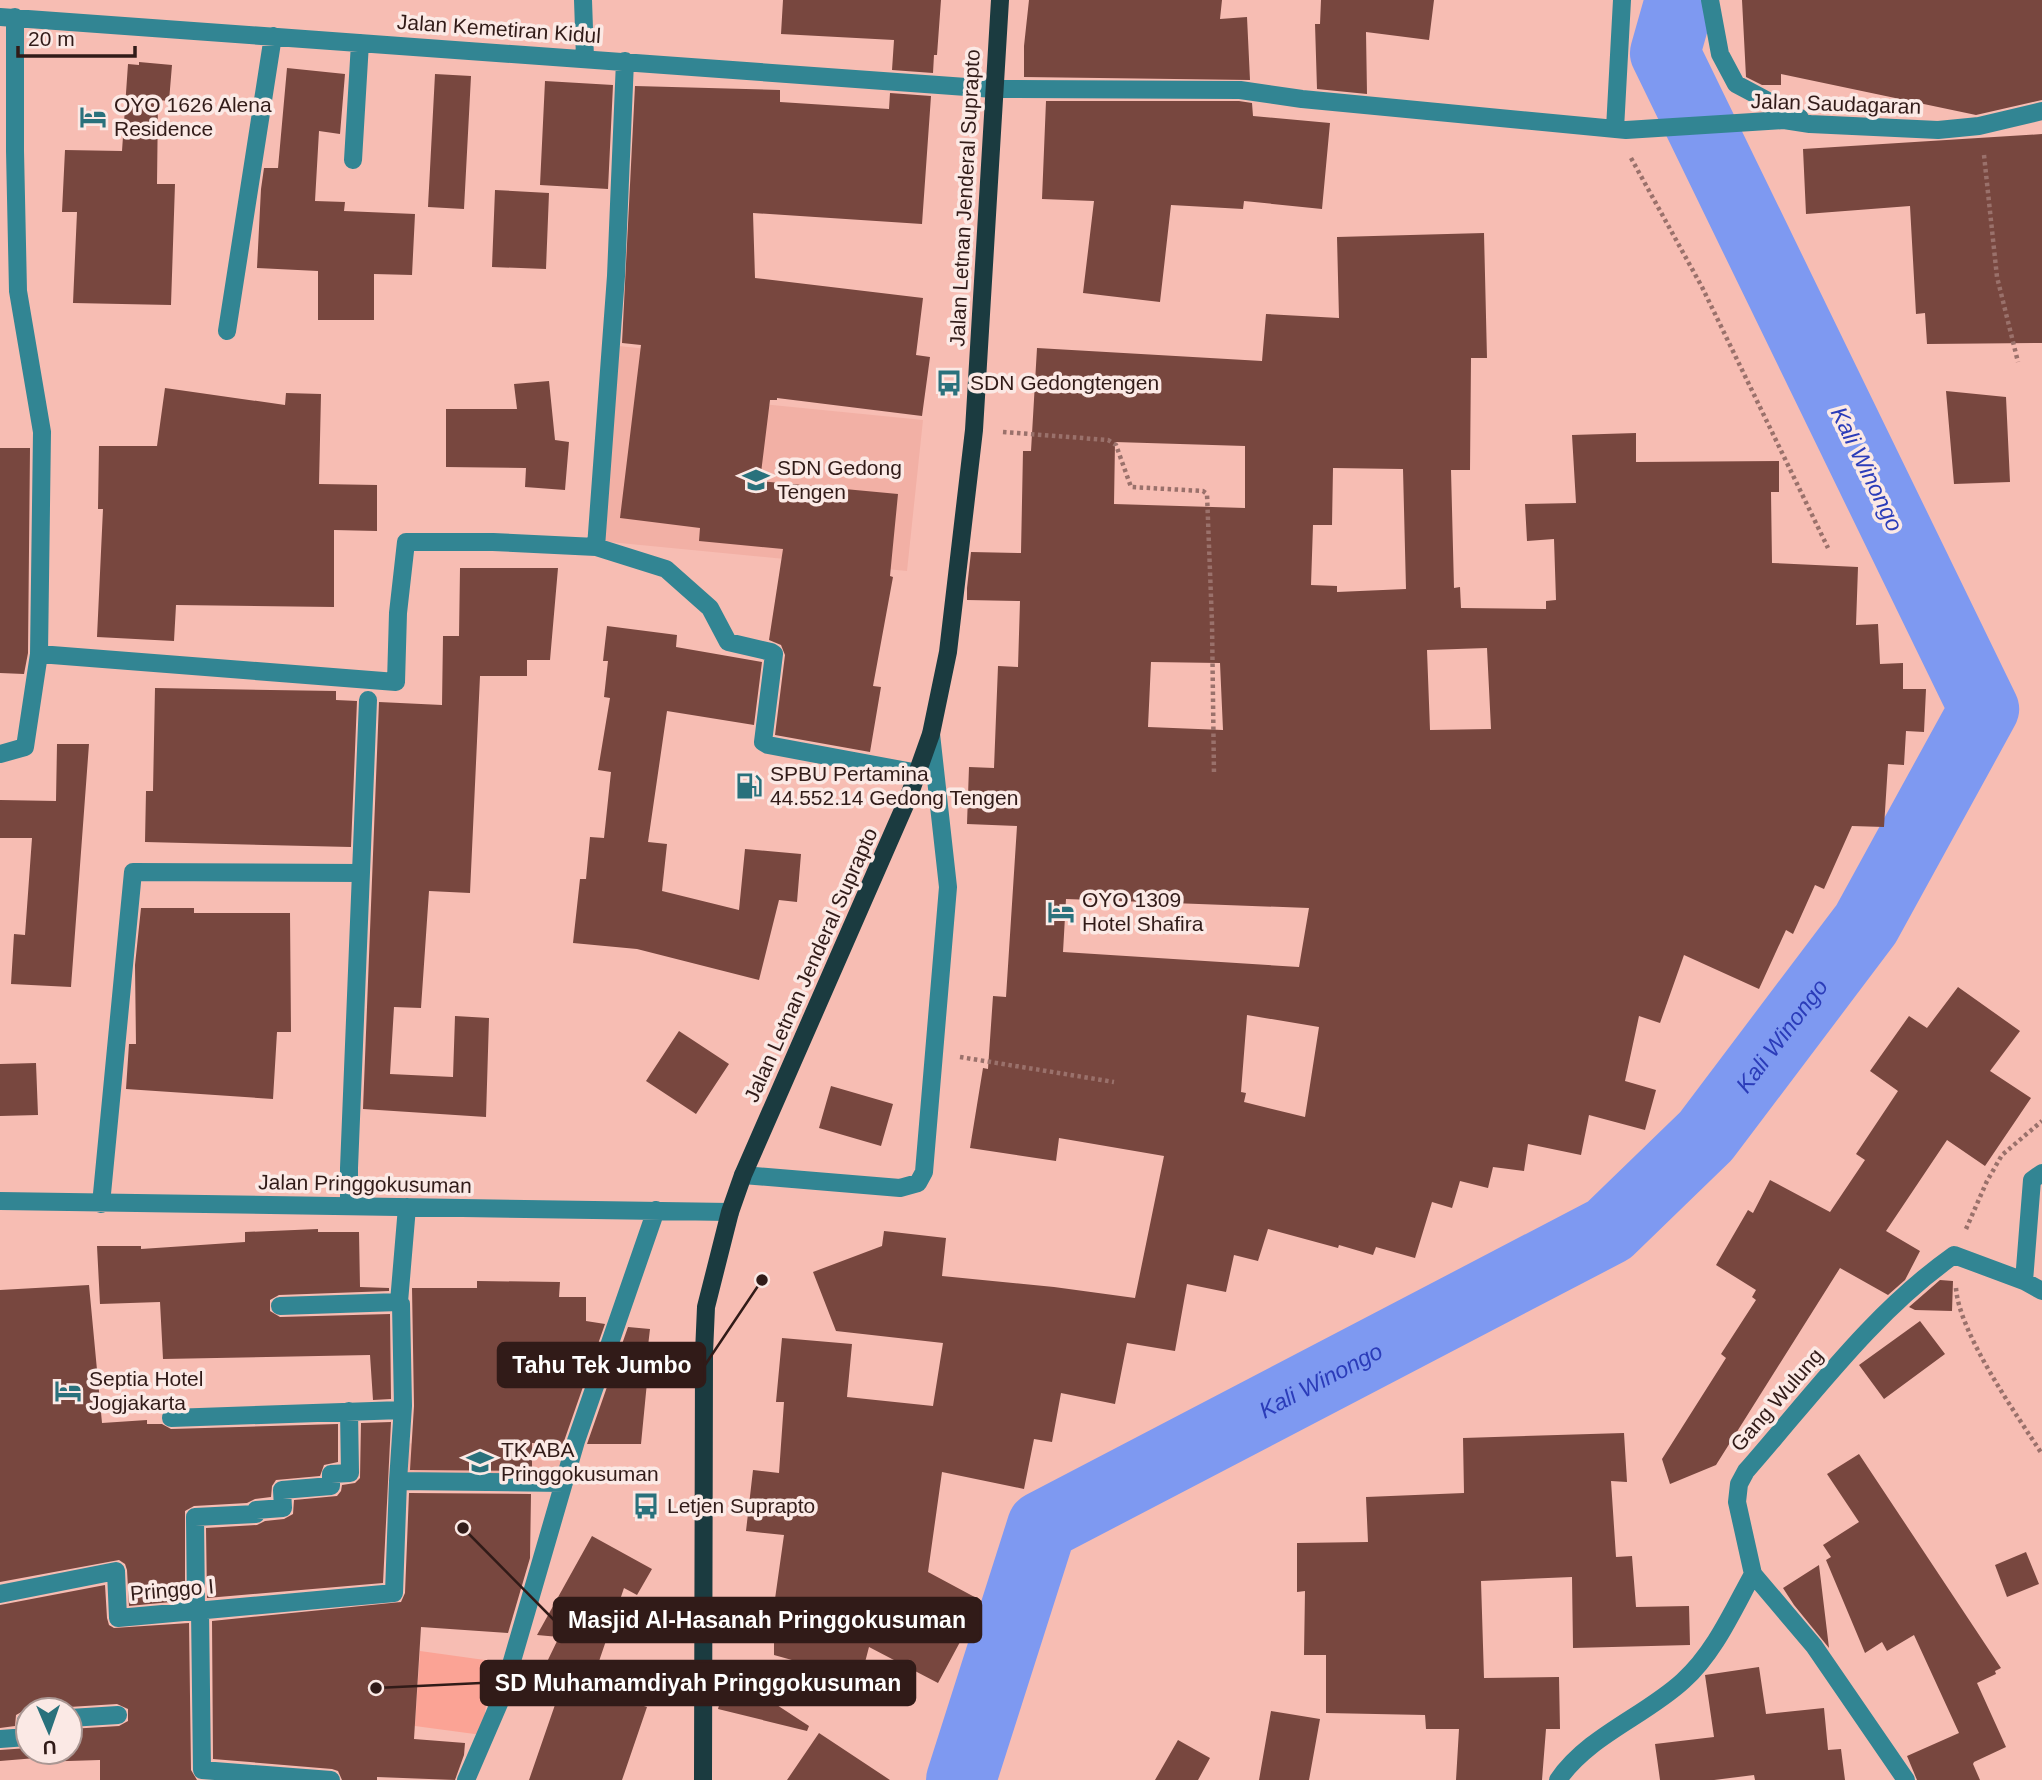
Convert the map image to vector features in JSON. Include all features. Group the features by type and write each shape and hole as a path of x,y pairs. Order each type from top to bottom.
{"main road":[{"name":"Jalan Letnan Jenderal Suprapto","path":"703,1780 706,1307 730,1212 743,1175 888,845 931,734 948,652 974,430 1000,0"}],"street":[{"path":"583,0 585,58"},
{"path":"1620,130 1622,0"},
{"path":"1710,0 1720,54 1736,83 1810,124"},
{"path":"0,754 25,747 39,654 42,432 18,291 14,13"},
{"name":"Jalan Kemetiran Kidul","path":"14,13 360,43 994,89 1240,90 1302,99 1620,130"},
{"path":"227,331 273,36"},
{"path":"353,160 360,43"},
{"path":"596,547 616,276 625,61"},
{"name":"Jalan Saudagaran","path":"1620,130 1784,120 1917,131 1979,126 2042,111"},
{"path":"39,654 396,682 398,613 406,542 493,542 596,547 666,569 710,608 728,642 774,654 763,742 918,773"},
{"path":"349,1206 368,699"},
{"path":"743,1175 900,1188 918,1183 924,1172 947,887 931,734"},
{"path":"102,1204 133,872 360,873"},
{"path":"2042,1173 2032,1180 2024,1281 2042,1291"},
{"name":"Jalan Pringgokusuman","path":"0,1201 730,1212"},
{"path":"407,1206 399,1302 402,1410 398,1480 564,1483"},
{"path":"466,1780 501,1699 580,1429 656,1210"},
{"name":"Gang Wulung","path":"1906,1780 1814,1646 1754,1574 1737,1502 1739,1485 1746,1471 1875,1323 1926,1274 1954,1255 2024,1281"},
{"path":"280,1306 399,1302"},
{"path":"171,1418 402,1410"},
{"path":"118,1607 196,1606 195,1517 256,1514 256,1510 283,1508 282,1490 331,1486 331,1474 350,1473 349,1411"},
{"name":"Pringgo I","path":"0,1594 116,1571 118,1618 394,1593 398,1480"},
{"path":"1558,1780 1575,1760 1595,1744 1683,1681 1709,1653 1754,1574"},
{"path":"200,1610 198,1775 331,1780"},
{"path":"84,1717 118,1715"}],"path":[{"path":"1979,126 1997,277 2018,362"},
{"path":"1620,130 1702,287 1828,548"},
{"path":"974,430 1108,440 1116,444 1131,487 1203,491 1207,494 1214,775"},
{"path":"934,1052 1115,1082"}],"shaded area":[{"name":"SDN Gedong Tengen","path":"609,345 714,356 711,399 923,420 907,571 589,540"},
{"name":"TK ABA Pringgokusuman","path":"400,1443 562,1450 560,1481 399,1473"},
{"path":"420,1651 492,1661 482,1735 415,1726"}],"building":[{"path":"783,0 941,0 933,73 892,70 894,40 781,34"},
{"path":"1029,0 1222,0 1220,19 1247,17 1250,80 1024,77"},
{"path":"1321,0 1434,0 1429,40 1366,32 1367,94 1317,89 1315,24 1320,24"},
{"path":"1742,0 2042,0 2042,100 1976,115 1781,74 1781,85 1762,85 1746,77"},
{"path":"139,62 172,65 169,101 158,100 157,184 175,184 171,305 73,303 77,212 62,212 65,150 122,151 128,64 139,65"},
{"path":"287,68 345,74 340,134 319,131 315,201 345,202 344,211 415,214 412,275 374,274 374,320 318,320 318,271 257,268 264,168 278,168"},
{"path":"435,74 471,76 464,209 428,207"},
{"path":"545,81 613,85 608,189 540,185"},
{"path":"635,86 780,90 780,102 889,109 890,93 931,96 922,224 753,213 755,278 923,298 916,355 930,357 922,416 777,398 770,400 760,481 898,494 890,576 893,577 873,686 881,687 870,752 775,735 785,655 781,645 769,640 783,549 699,541 700,528 620,518 641,345 622,343"},
{"path":"1046,101 1239,101 1252,103 1253,116 1330,123 1322,209 1244,201 1243,209 1171,205 1160,302 1083,293 1094,201 1042,199"},
{"path":"2042,134 2042,343 1927,344 1925,313 1916,314 1910,206 1806,214 1803,149"},
{"path":"495,190 549,193 546,269 492,267"},
{"path":"1484,233 1487,358 1471,358 1470,470 1451,470 1454,588 1460,587 1461,608 1546,609 1546,601 1556,600 1554,539 1527,541 1525,504 1576,503 1572,435 1636,433 1636,462 1779,461 1779,492 1771,492 1772,563 1858,567 1856,625 1878,624 1880,664 1903,663 1903,689 1926,689 1924,732 1906,731 1904,765 1888,764 1884,827 1852,826 1824,889 1815,885 1793,934 1786,930 1759,989 1684,955 1660,1023 1639,1016 1625,1081 1656,1090 1645,1130 1589,1115 1581,1155 1528,1144 1524,1171 1493,1167 1488,1188 1460,1181 1452,1208 1432,1202 1415,1258 1376,1247 1373,1255 1268,1229 1258,1261 1234,1255 1226,1292 1187,1284 1175,1351 1127,1343 1115,1404 1061,1393 1052,1442 1034,1439 1024,1489 942,1472 928,1572 982,1601 938,1683 869,1647 863,1670 826,1660 824,1669 774,1655 774,1642 783,1607 774,1606 784,1535 746,1531 753,1470 779,1473 784,1402 776,1402 782,1338 852,1344 847,1397 933,1406 943,1343 836,1331 813,1272 882,1246 884,1231 946,1238 942,1276 1135,1298 1164,1156 1059,1138 1056,1161 970,1148 983,1068 988,1069 993,996 1006,997 1017,826 967,824 969,767 994,768 998,666 1018,667 1020,601 967,600 967,588 971,552 1021,553 1023,451 1031,451 1037,348 1262,361 1266,314 1339,318 1337,237","holes":["1115,442 1245,446 1245,508 1114,504","1333,468 1403,469 1406,589 1337,592 1337,586 1311,585 1313,525 1332,525","1487,648 1491,729 1430,730 1427,650","1151,662 1220,663 1223,730 1148,727","1066,899 1309,908 1299,967 1063,952","1247,1015 1319,1027 1305,1117 1244,1102 1246,1093 1241,1092"]},
{"path":"549,381 555,440 569,442 565,490 525,487 526,468 446,467 446,409 517,409 514,384"},
{"path":"165,388 285,405 286,393 321,394 319,484 377,485 377,531 334,530 334,607 176,605 174,641 97,637 103,509 98,509 99,446 157,446"},
{"path":"1946,391 2006,397 2010,482 1954,484"},
{"path":"0,448 30,448 28,653 24,674 0,673"},
{"path":"460,568 558,568 550,660 527,660 527,676 480,676 470,893 429,891 421,1008 394,1007 390,1074 453,1077 455,1016 489,1018 486,1117 363,1109 379,702 442,705 443,636 459,636"},
{"path":"607,626 677,635 676,647 762,662 754,725 667,711 648,842 667,844 662,891 739,910 745,849 801,854 797,902 779,900 759,980 637,949 573,943 580,879 586,879 590,837 604,838 611,772 598,770 610,698 604,697 608,661 603,661"},
{"path":"155,688 336,691 336,700 357,701 351,847 145,842 146,791 153,791"},
{"path":"57,744 89,744 71,987 11,984 14,934 25,935 32,838 0,838 0,800 56,801"},
{"path":"141,908 194,908 194,913 290,913 291,1032 277,1032 273,1099 126,1089 129,1044 136,1044 135,965"},
{"path":"1958,987 2020,1031 1990,1071 2031,1098 1985,1166 1947,1140 1886,1231 1920,1251 1905,1280 1888,1295 1840,1268 1716,1465 1670,1484 1662,1459 1726,1358 1721,1354 1756,1300 1752,1297 1756,1290 1716,1265 1748,1210 1753,1213 1770,1180 1830,1212 1865,1160 1856,1154 1898,1091 1870,1071 1909,1016 1927,1028"},
{"path":"679,1031 729,1064 696,1114 646,1081"},
{"path":"36,1063 38,1115 0,1116 0,1064"},
{"path":"831,1086 893,1104 881,1146 819,1128"},
{"path":"318,1229 318,1232 359,1232 360,1287 389,1288 389,1291 279,1295 270,1300 270,1311 280,1317 390,1314 391,1399 373,1400 370,1355 163,1359 160,1302 100,1304 97,1246 141,1246 141,1249 245,1242 245,1232"},
{"path":"1940,1280 1953,1281 1952,1311 1915,1310 1909,1307"},
{"path":"477,1281 560,1282 559,1297 586,1297 586,1321 605,1324 563,1444 532,1443 532,1471 410,1470 414,1406 412,1288 477,1288"},
{"path":"89,1285 102,1423 147,1420 147,1424 162,1424 171,1429 338,1424 338,1462 324,1465 320,1476 276,1480 272,1486 271,1497 247,1503 194,1506 185,1511 185,1595 176,1596 171,1602 129,1606 127,1570 125,1564 119,1560 0,1582 0,1290"},
{"path":"1920,1321 1945,1354 1884,1399 1859,1365"},
{"path":"628,1327 650,1329 641,1444 587,1444"},
{"path":"391,1422 383,1583 207,1598 206,1528 257,1525 265,1521 284,1519 293,1514 294,1500 337,1496 342,1485 355,1483 360,1478 361,1423"},
{"path":"1624,1433 1627,1482 1611,1481 1616,1557 1632,1556 1636,1607 1689,1606 1690,1645 1573,1648 1572,1577 1481,1581 1484,1678 1559,1677 1560,1729 1546,1729 1542,1780 1456,1780 1459,1729 1426,1729 1425,1715 1326,1713 1326,1655 1304,1655 1305,1591 1297,1592 1297,1543 1368,1542 1366,1497 1464,1493 1463,1438"},
{"path":"1859,1454 2001,1668 1995,1671 1996,1674 1977,1683 2006,1747 1974,1762 1980,1780 1917,1780 1907,1756 1959,1733 1914,1635 1887,1651 1882,1642 1865,1653 1826,1560 1831,1557 1823,1545 1859,1522 1827,1474"},
{"path":"409,1493 531,1494 530,1558 508,1633 421,1627 414,1739 465,1743 464,1755 455,1780 377,1777 377,1780 342,1780 338,1771 332,1769 213,1759 212,1621 401,1602 405,1593"},
{"path":"592,1536 652,1569 637,1595 624,1588 591,1689 647,1707 622,1780 529,1780 566,1673 546,1664 559,1637 537,1635"},
{"path":"2026,1552 2039,1584 2007,1597 1995,1565"},
{"path":"1819,1565 1829,1648 1783,1588"},
{"path":"105,1585 107,1618 109,1625 114,1628 189,1623 191,1770 197,1780 100,1780 100,1760 84,1760 84,1728 119,1726 128,1721 128,1709 117,1704 84,1706 84,1696 14,1696 14,1726 0,1728 0,1605"},
{"path":"1759,1667 1766,1714 1824,1708 1828,1750 1841,1749 1845,1780 1755,1780 1754,1775 1714,1780 1660,1780 1655,1744 1714,1737 1705,1675"},
{"path":"728,1673 809,1726 807,1731 718,1709"},
{"path":"1271,1711 1320,1719 1309,1780 1259,1780"},
{"path":"819,1733 890,1780 787,1780"},
{"path":"1178,1740 1210,1758 1198,1780 1155,1780"},
{"path":"14,1749 14,1760 0,1761 0,1750"}],"waterway":[{"name":"Kali Winongo","path":"961,1780 1042,1526 1609,1230 1706,1136 1866,924 1984,709 1665,53 1680,0"}],"place":[{"name":"OYO 1626 Alena Residence","path":"93,117"},
{"name":"SDN Gedongtengen","path":"949,383"},
{"name":"SDN Gedong Tengen","path":"756,480"},
{"name":"SPBU Pertamina 44.552.14 Gedong Tengen","path":"749,786"},
{"name":"OYO 1309 Hotel Shafira","path":"1061,912"},
{"name":"Tahu Tek Jumbo","path":"762,1280"},
{"name":"Septia Hotel Jogjakarta","path":"68,1391"},
{"name":"TK ABA Pringgokusuman","path":"480,1462"},
{"name":"Letjen Suprapto","path":"646,1506"},
{"name":"Masjid Al-Hasanah Pringgokusuman","path":"463,1528"},
{"name":"SD Muhamamdiyah Pringgokusuman","path":"376,1688"}]}
